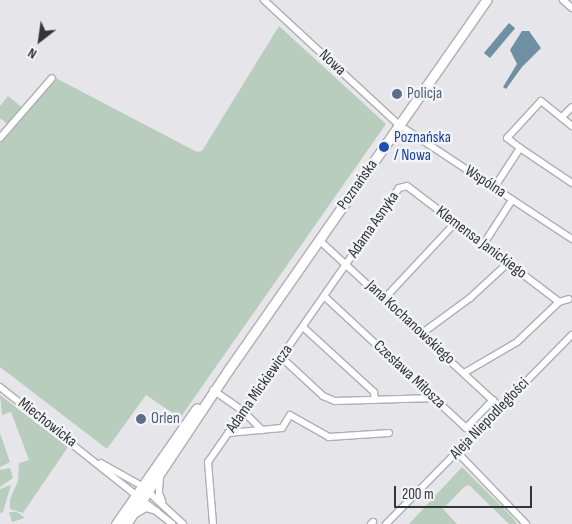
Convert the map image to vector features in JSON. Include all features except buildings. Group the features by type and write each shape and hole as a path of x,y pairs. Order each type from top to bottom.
{"main road":[{"name":"Poznańska","path":"128,520 143,492 213,390 486,0"},
{"name":"Poznańska","path":"116,524 160,474 213,390"}],"street":[{"name":"Nowa","path":"264,0 399,124"},
{"path":"563,0 572,8"},
{"path":"0,138 52,78"},
{"path":"572,126 541,101 507,138 572,183"},
{"path":"562,118 572,107"},
{"name":"Wspólna","path":"399,124 572,239"},
{"path":"494,188 520,148"},
{"name":"Klemensa Janickiego","path":"402,187 406,186 559,302"},
{"name":"Adama Asnyka","path":"346,265 398,188 402,187"},
{"path":"484,244 512,200"},
{"path":"384,299 455,223"},
{"name":"Jana Kochanowskiego","path":"318,240 501,408"},
{"path":"421,334 470,298 508,263"},
{"name":"Adama Mickiewicza","path":"212,524 206,471 208,462 346,265"},
{"name":"Czesława Miłosza","path":"324,296 466,428 493,400"},
{"path":"464,373 517,342 559,302 570,299"},
{"path":"303,327 374,392 375,400"},
{"name":"Aleja Niepodległości","path":"386,524 572,335"},
{"path":"282,358 330,400 435,398"},
{"name":"Miechowicka","path":"0,387 93,459 169,510 183,524"},
{"path":"213,390 243,411 262,430"},
{"path":"228,433 282,428 290,415 329,437 389,433"},
{"path":"457,452 526,524"},
{"path":"160,474 159,496 169,510"},
{"name":"Miechowicka","path":"143,492 172,524"},
{"path":"128,520 146,508 160,512"}],"green space":[{"path":"279,26 386,124 180,418 146,395 107,449 0,367 0,143 12,128 0,118 0,106 8,96 24,109 50,75 197,152 202,151"},
{"path":"0,395 68,447 23,513 10,509 10,499 18,481 19,463 29,460 11,412 2,415"},
{"path":"0,433 10,462 0,467"},
{"path":"462,467 517,524 509,524 469,485 464,487 443,509 457,524 409,524"},
{"path":"10,468 13,478 0,487 0,470"},
{"path":"11,485 3,512 0,513 0,489"},
{"path":"9,512 17,512 25,518 12,522"}],"water":[{"path":"509,23 515,28 490,58 484,53"},
{"path":"522,31 529,31 541,48 522,67 506,89 503,87 517,64 510,50"}],"place":[{"name":"Policja","path":"397,94"},
{"name":"Poznańska / Nowa","path":"384,147"},
{"name":"Orlen","path":"141,419"}]}
